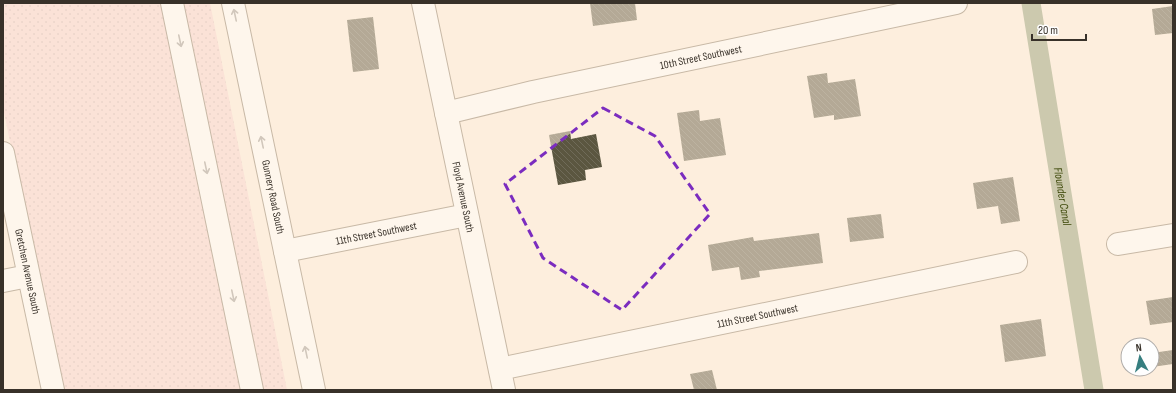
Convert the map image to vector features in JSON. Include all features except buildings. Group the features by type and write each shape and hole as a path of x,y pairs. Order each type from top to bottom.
{"street":[{"path":"172,3 252,390"},
{"name":"Gunnery Road South","path":"233,3 314,390"},
{"name":"Floyd Avenue South","path":"423,3 502,380"},
{"name":"10th Street Southwest","path":"446,113 533,92 956,3"},
{"name":"Gretchen Avenue South","path":"3,153 53,390"},
{"name":"11th Street Southwest","path":"285,251 467,215"},
{"path":"1118,244 1173,235"},
{"name":"11th Street Southwest","path":"502,380 1016,262"},
{"path":"3,281 28,276"}],"highlighted area":[{"path":"603,108 655,136 710,214 622,310 543,258 505,184"}],"shaded area":[{"path":"3,3 162,3 242,390 62,390 3,108"},
{"path":"181,3 210,3 287,390 261,390"}],"waterway":[{"name":"Flounder Canal","path":"1031,3 1094,390"}]}
